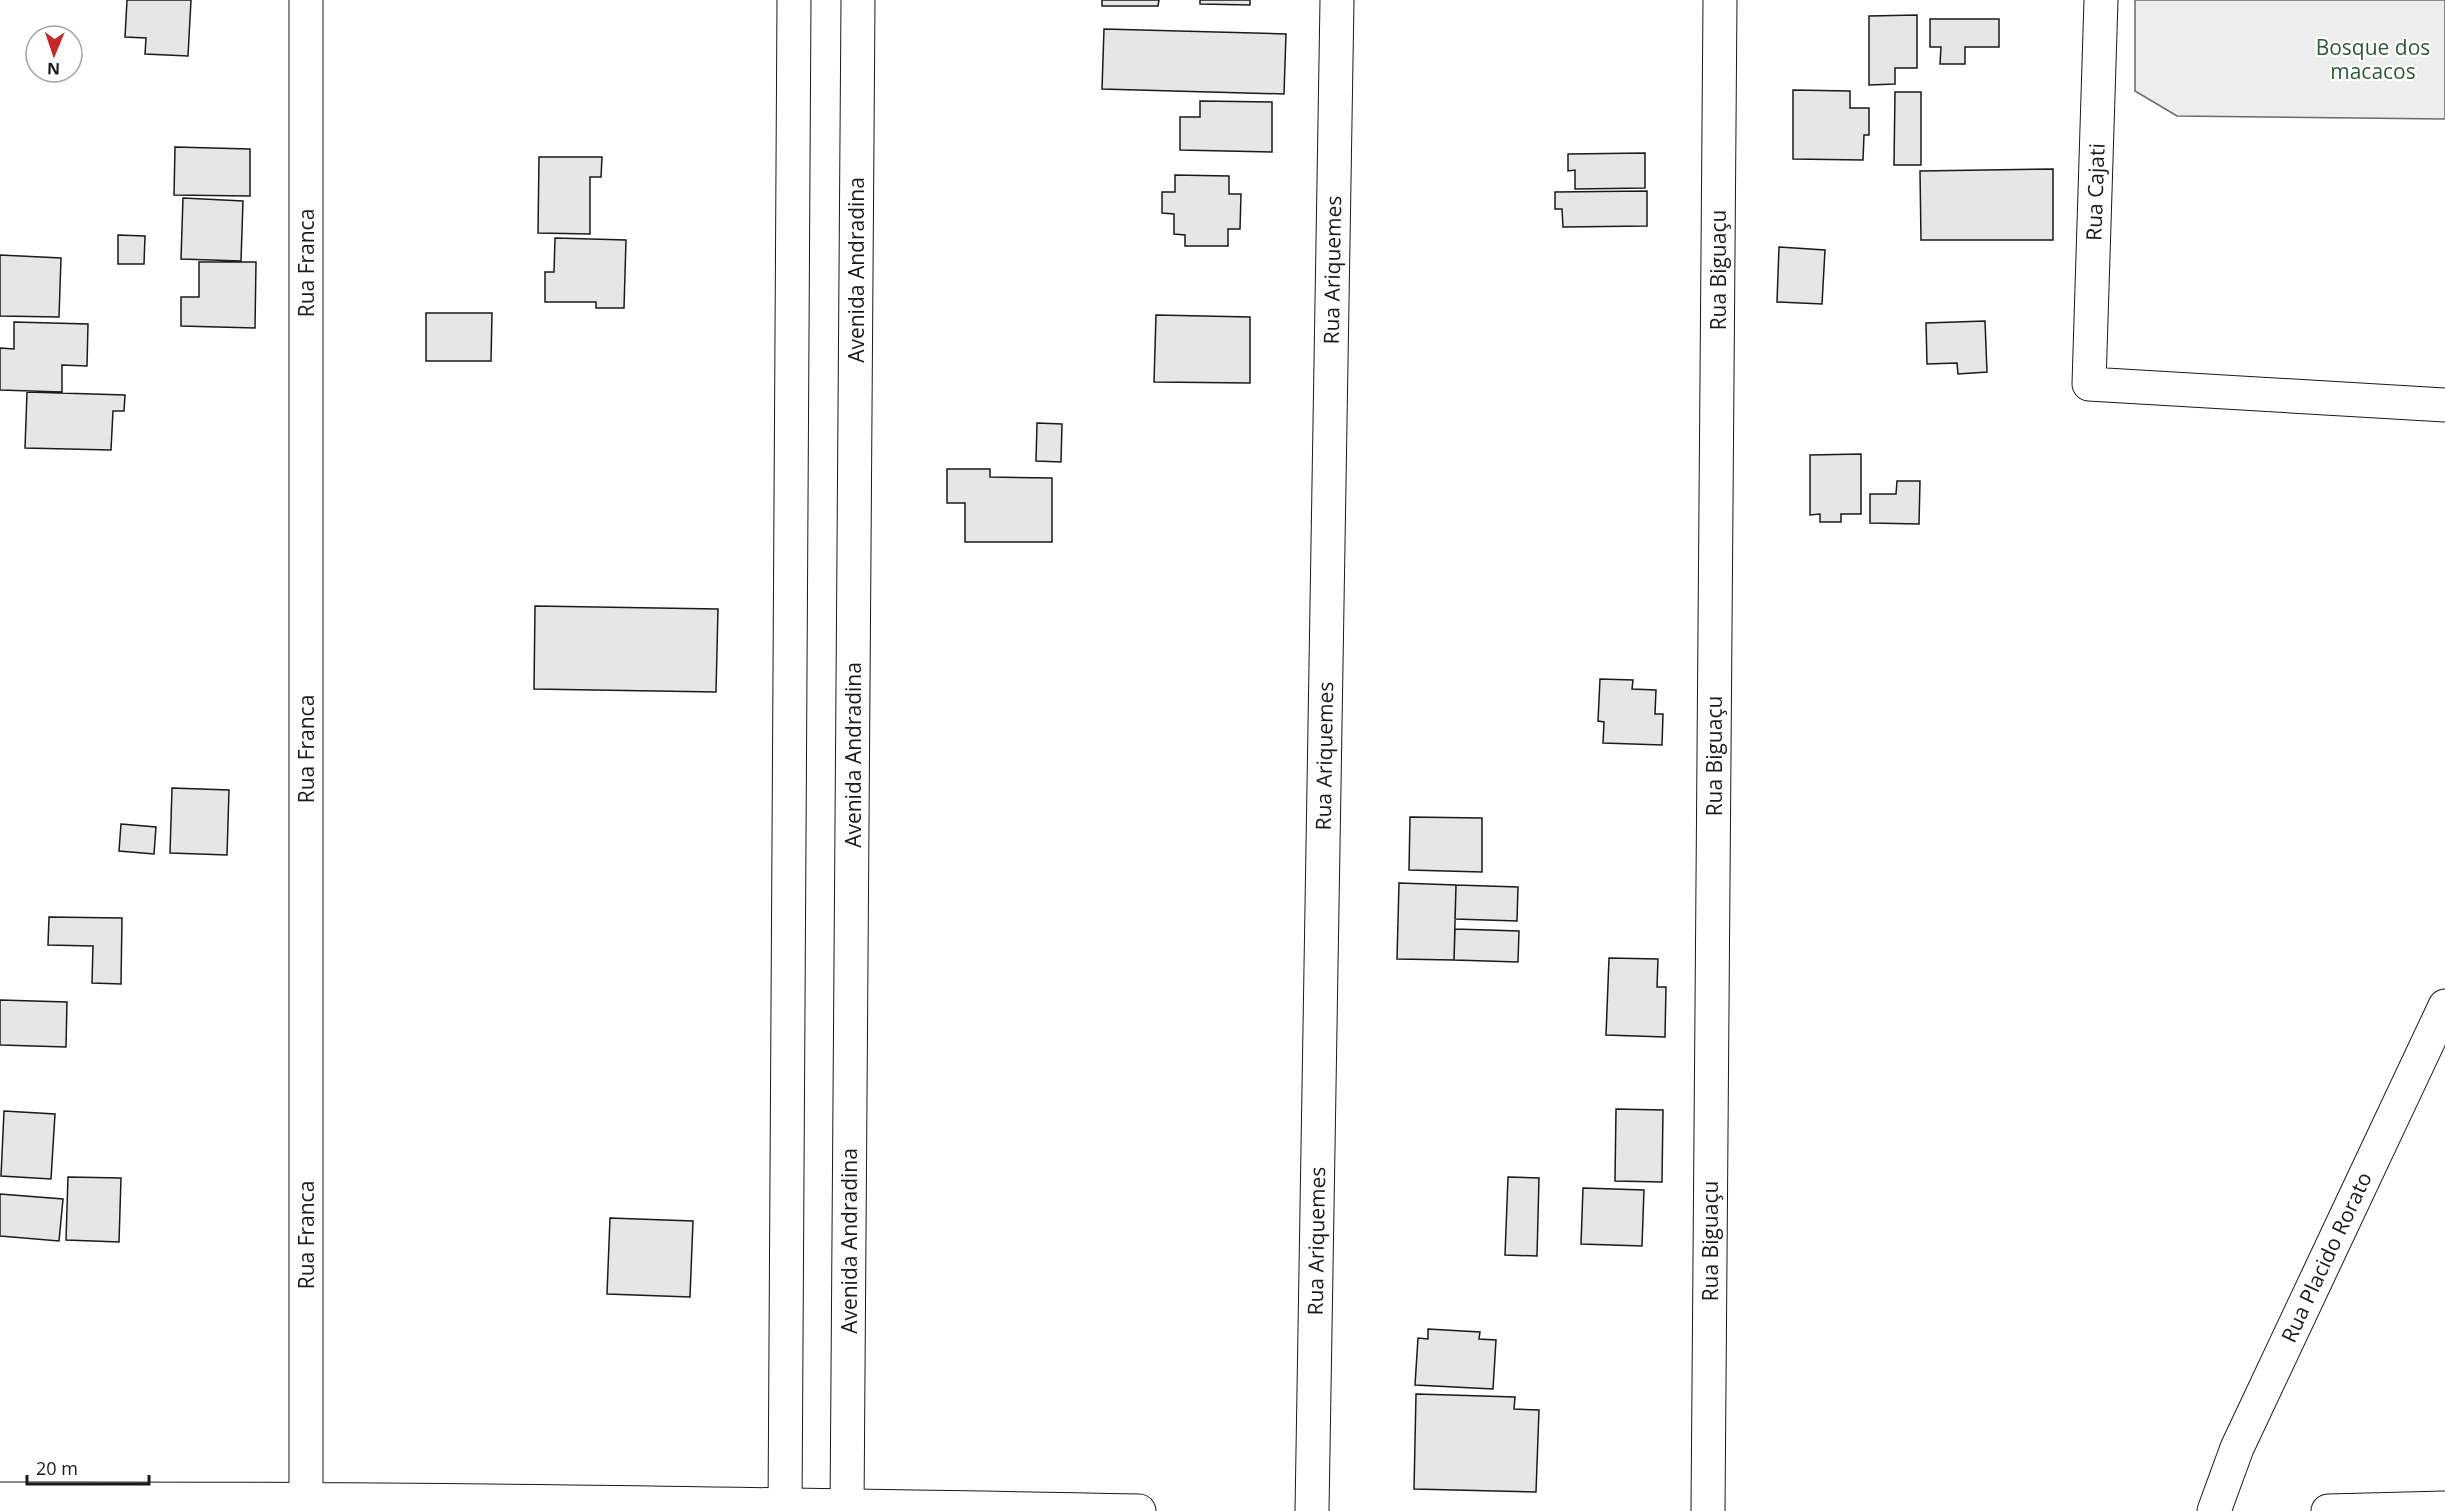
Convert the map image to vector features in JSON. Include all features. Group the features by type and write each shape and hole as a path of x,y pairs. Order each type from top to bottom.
{"street":[{"name":"Rua Franca","path":"306,0 306,1498"},
{"path":"785,1507 794,0"},
{"name":"Avenida Andradina","path":"847,1508 858,0"},
{"name":"Rua Ariquemes","path":"1312,1511 1337,0"},
{"name":"Rua Biguaçu","path":"1708,1511 1720,0"},
{"name":"Rua Cajati","path":"2101,0 2089,384 2445,405"},
{"name":"Rua Placido Rorato","path":"2214,1511 2237,1448 2445,1006"},
{"path":"0,1499 306,1498 1139,1511"},
{"path":"2328,1511 2445,1508"}],"shaded area":[{"name":"Bosque dos macacos","path":"2135,0 2445,0 2445,119 2177,116 2135,91"}],"building":[{"path":"127,0 191,0 188,56 145,54 146,38 125,37"},
{"path":"1102,0 1159,0 1158,6 1102,6"},
{"path":"1200,0 1250,0 1250,5 1200,4"},
{"path":"1917,15 1917,68 1895,68 1895,84 1869,85 1869,16"},
{"path":"1930,19 1999,19 1999,47 1965,47 1965,64 1940,64 1941,47 1930,47"},
{"path":"1104,29 1286,34 1284,94 1102,89"},
{"path":"1793,90 1850,91 1850,108 1869,108 1869,135 1864,135 1863,160 1793,159"},
{"path":"1895,92 1921,92 1921,165 1894,165"},
{"path":"1200,101 1272,102 1272,152 1180,150 1180,117 1200,117"},
{"path":"175,147 250,149 250,196 174,195"},
{"path":"1645,153 1645,188 1575,189 1575,170 1568,171 1568,154"},
{"path":"539,157 602,157 601,177 590,177 590,234 538,233"},
{"path":"2053,169 2053,240 1921,240 1920,171"},
{"path":"1175,175 1229,176 1229,194 1241,194 1240,229 1228,229 1228,246 1185,246 1185,235 1174,234 1174,214 1162,213 1162,192 1175,192"},
{"path":"1647,191 1647,226 1563,227 1562,209 1555,209 1555,192"},
{"path":"183,198 243,201 241,261 181,259"},
{"path":"118,235 145,236 144,264 118,264"},
{"path":"555,238 626,240 624,308 596,308 596,302 545,302 545,272 554,272"},
{"path":"1779,247 1825,250 1822,304 1777,302"},
{"path":"0,255 61,258 59,317 0,316"},
{"path":"199,262 256,262 255,328 181,326 181,297 199,297"},
{"path":"426,313 492,313 491,361 426,361"},
{"path":"1156,315 1250,317 1250,383 1154,382"},
{"path":"1985,321 1987,372 1958,374 1957,363 1927,364 1926,323"},
{"path":"14,322 88,324 87,366 62,365 62,392 0,390 0,348 14,349"},
{"path":"27,392 125,395 124,411 113,411 111,450 25,448"},
{"path":"1037,423 1062,424 1061,462 1036,461"},
{"path":"1861,454 1861,514 1841,514 1841,522 1820,522 1820,514 1810,515 1810,455"},
{"path":"947,469 990,469 990,477 1052,478 1052,542 965,542 965,503 947,503"},
{"path":"1897,481 1920,481 1919,524 1870,523 1870,494 1896,494"},
{"path":"535,606 718,609 716,692 534,689"},
{"path":"1600,679 1633,680 1632,689 1656,690 1655,714 1663,714 1662,745 1603,743 1604,722 1598,721"},
{"path":"172,788 229,790 227,855 170,853"},
{"path":"1410,817 1482,818 1482,872 1409,870"},
{"path":"121,824 156,827 154,854 119,851"},
{"path":"1399,883 1456,885 1454,960 1397,959"},
{"path":"1456,885 1518,887 1517,921 1455,919"},
{"path":"49,917 122,918 121,984 92,983 93,946 48,945"},
{"path":"1455,929 1519,931 1518,962 1454,960"},
{"path":"1609,958 1658,959 1657,987 1666,987 1665,1037 1606,1035"},
{"path":"0,1000 67,1002 66,1047 0,1045"},
{"path":"1616,1109 1663,1110 1662,1182 1615,1181"},
{"path":"4,1111 55,1114 51,1179 1,1176"},
{"path":"68,1177 121,1178 119,1242 66,1240"},
{"path":"1508,1177 1539,1178 1537,1256 1505,1255"},
{"path":"1583,1188 1644,1190 1642,1246 1581,1244"},
{"path":"0,1194 63,1199 59,1241 0,1236"},
{"path":"610,1218 693,1221 690,1297 607,1294"},
{"path":"1428,1329 1480,1332 1479,1339 1496,1340 1493,1389 1415,1385 1418,1338 1428,1339"},
{"path":"1416,1394 1515,1397 1514,1409 1539,1410 1536,1492 1414,1489"}]}
